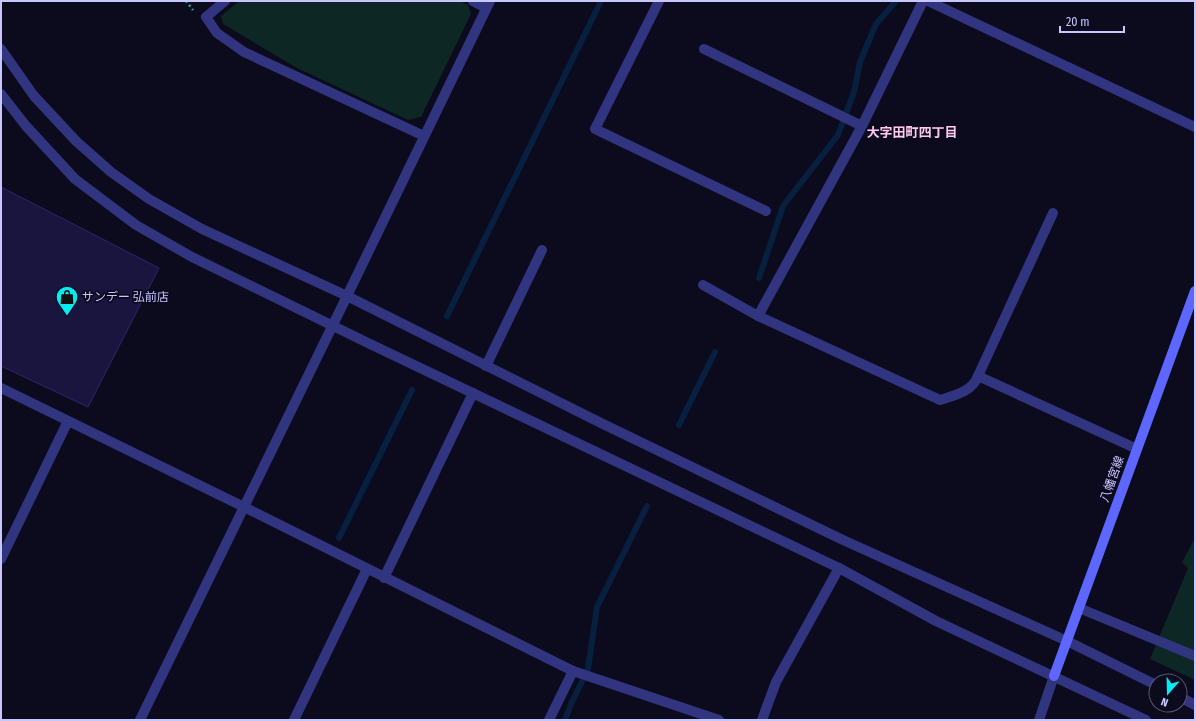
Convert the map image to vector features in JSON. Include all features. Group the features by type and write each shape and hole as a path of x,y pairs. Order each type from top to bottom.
{"main road":[{"name":"八幡宮線","path":"1054,676 1195,291"}],"street":[{"path":"225,1 206,17 217,33 244,52 424,136"},
{"path":"140,720 488,4 473,1"},
{"path":"659,1 595,129 766,211"},
{"path":"758,316 862,126 923,1"},
{"path":"928,1 1195,127"},
{"path":"1,49 34,96 76,141 111,172 149,199 202,229 347,296 486,366 843,540 1067,641 1148,681"},
{"path":"704,49 862,126"},
{"path":"1,94 26,126 75,179 136,225 192,257 332,326 839,568 936,621 1146,720"},
{"path":"703,285 758,316 940,400 963,393 975,384 1053,213"},
{"path":"486,366 542,250"},
{"path":"978,376 1137,449"},
{"path":"1,388 244,506 384,578 573,671 720,720"},
{"path":"384,578 473,393"},
{"path":"1,559 68,421"},
{"path":"762,720 776,682 839,568"},
{"path":"294,720 367,569"},
{"path":"1079,608 1195,656"},
{"path":"549,720 573,671"},
{"path":"1039,720 1054,676"}],"green space":[{"path":"239,1 460,1 468,5 471,14 421,117 408,120 297,68 223,24 221,16"},
{"path":"1195,538 1195,680 1188,677 1188,673 1180,673 1150,659 1188,568 1182,562"}],"building":[{"name":"サンデー 弘前店","path":"1,187 159,268 88,407 1,366"}],"waterway":[{"path":"447,316 601,1"},
{"path":"759,278 783,206 838,135 854,92 860,62 876,24 896,1"},
{"path":"679,425 715,352"},
{"path":"339,538 412,390"},
{"path":"565,720 588,669 597,607 647,506"}],"place":[{"name":"サンデー 弘前店","path":"67,316"}],"district":[{"name":"大字田町四丁目","path":"912,132"}]}
